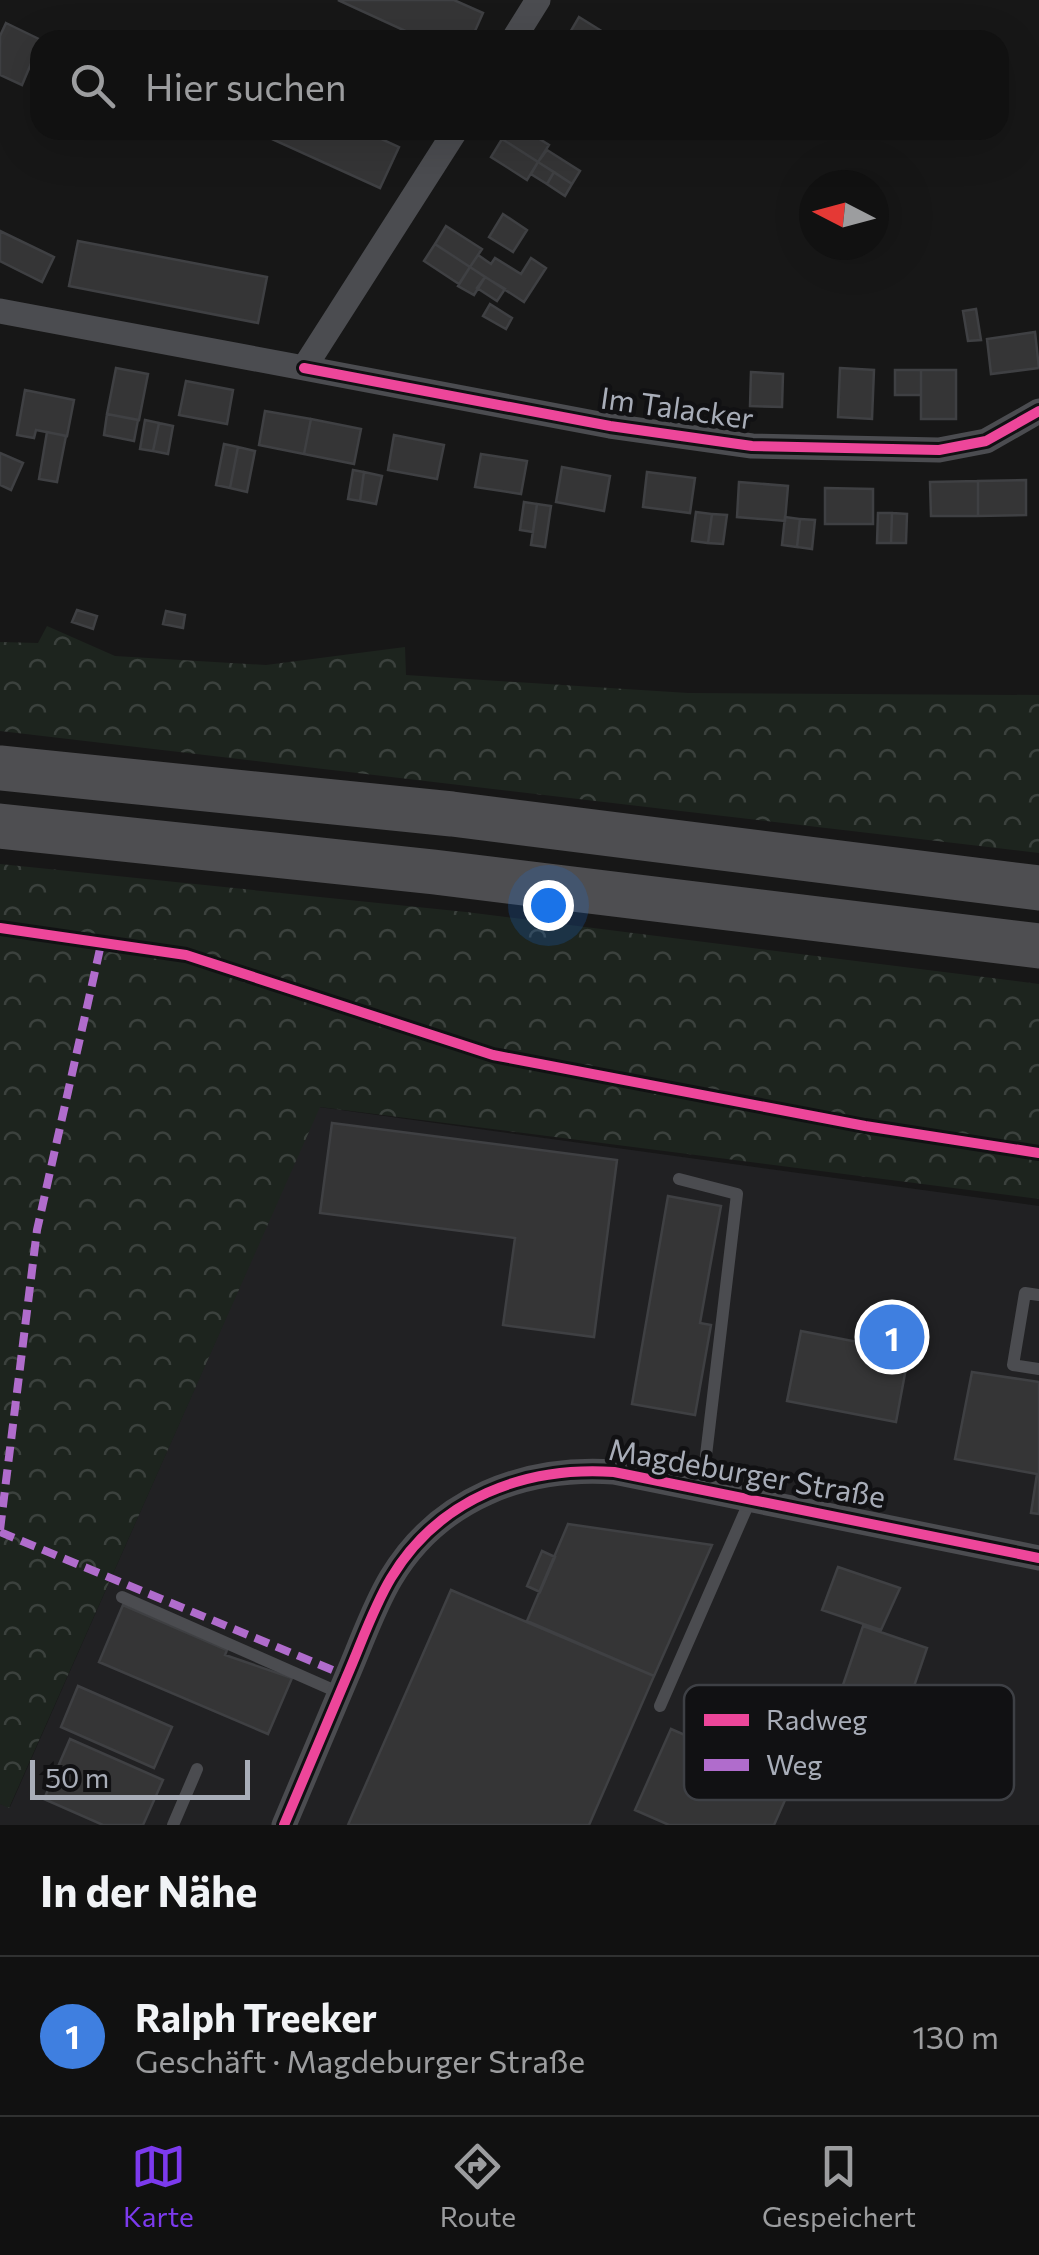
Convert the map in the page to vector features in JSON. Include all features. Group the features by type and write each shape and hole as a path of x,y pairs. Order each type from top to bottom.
{"highway":[{"path":"0,768 452,814 1039,888"},
{"path":"0,826 453,874 1039,946"}],"street":[{"path":"519,30 538,0"},
{"path":"304,368 450,140"},
{"name":"Im Talacker","path":"0,311 610,426 752,446 939,450 986,440 1039,411"},
{"name":"Magdeburger Straße","path":"284,1825 392,1577 444,1517 482,1493 526,1477 571,1469 702,1489 1039,1558"}],"lane":[{"path":"678,1179 737,1194 702,1489"},
{"path":"1039,1295 1026,1293 1013,1365 1039,1370"},
{"path":"660,1706 752,1498"},
{"path":"122,1597 340,1693"},
{"path":"173,1825 197,1769"}],"shaded area":[{"path":"319,1107 1039,1206 1039,1825 0,1825 0,1804 10,1807"}],"green space":[{"path":"47,626 115,656 266,665 405,647 406,675 688,693 1039,695 1039,853 0,731 0,642 38,643"},
{"path":"0,864 466,912 1039,984 1039,1199 320,1107 9,1808 0,1804"}],"building":[{"path":"338,0 454,0 483,13 475,30 403,30"},
{"path":"579,17 600,30 571,30"},
{"path":"6,23 30,35 30,66 22,85 0,75 0,36"},
{"path":"274,140 384,140 399,147 380,188"},
{"path":"504,140 541,140 549,145 538,162"},
{"path":"504,140 538,162 527,180 491,157"},
{"path":"547,150 580,171 572,184 538,162"},
{"path":"538,162 554,172 547,184 531,174"},
{"path":"554,172 572,184 565,196 547,184"},
{"path":"503,214 527,230 513,252 489,237"},
{"path":"446,226 482,249 470,267 435,244"},
{"path":"0,231 54,257 42,282 0,261"},
{"path":"78,241 267,277 258,323 69,286"},
{"path":"435,244 470,267 459,284 424,261"},
{"path":"478,255 491,264 495,258 521,274 531,258 546,268 524,302 470,267"},
{"path":"470,267 485,277 474,295 458,286"},
{"path":"485,277 505,289 497,301 477,288"},
{"path":"490,304 512,318 506,329 483,316"},
{"path":"976,309 981,340 968,341 963,311"},
{"path":"1035,332 1039,368 991,374 987,339"},
{"path":"116,368 148,374 139,420 107,414"},
{"path":"840,368 874,370 872,419 838,417"},
{"path":"895,370 921,370 921,395 895,395"},
{"path":"921,370 956,370 956,419 921,419"},
{"path":"751,372 783,374 782,407 750,406"},
{"path":"186,381 233,390 227,424 179,415"},
{"path":"25,390 74,400 67,436 36,430 34,438 17,435"},
{"path":"265,411 311,419 304,454 259,445"},
{"path":"107,414 138,420 134,441 104,435"},
{"path":"311,419 361,429 354,464 304,454"},
{"path":"145,420 159,423 153,451 140,449"},
{"path":"159,423 173,426 168,454 153,451"},
{"path":"47,432 66,436 57,482 39,479"},
{"path":"394,435 444,445 437,479 388,470"},
{"path":"224,444 238,447 230,488 216,485"},
{"path":"238,447 255,451 247,492 230,488"},
{"path":"0,453 23,463 11,490 0,485"},
{"path":"481,454 527,461 521,494 475,487"},
{"path":"562,467 610,476 604,511 556,502"},
{"path":"353,470 364,472 360,501 348,499"},
{"path":"364,472 382,476 376,504 360,501"},
{"path":"647,472 695,478 690,513 643,507"},
{"path":"1026,480 1026,515 978,516 978,481"},
{"path":"978,481 978,516 931,516 930,482"},
{"path":"739,482 788,486 785,521 737,517"},
{"path":"825,488 873,489 873,524 825,524"},
{"path":"524,502 537,504 533,532 520,530"},
{"path":"537,504 551,506 545,547 531,545"},
{"path":"696,512 712,514 708,543 692,541"},
{"path":"878,513 892,513 891,543 877,543"},
{"path":"892,513 907,514 906,543 891,543"},
{"path":"712,514 727,515 723,544 708,543"},
{"path":"785,517 800,519 797,547 782,545"},
{"path":"800,519 815,520 812,549 797,547"},
{"path":"77,610 97,616 93,629 72,622"},
{"path":"166,611 185,615 183,628 163,624"},
{"path":"332,1123 617,1160 594,1337 503,1325 515,1238 320,1213"},
{"path":"668,1196 721,1206 700,1323 711,1325 695,1415 632,1404"},
{"path":"801,1331 909,1352 896,1422 787,1401"},
{"path":"972,1372 1039,1382 1039,1514 1031,1513 1037,1474 955,1459"},
{"path":"568,1524 712,1545 654,1676 527,1621"},
{"path":"542,1551 555,1557 540,1592 527,1586"},
{"path":"838,1567 900,1588 881,1630 822,1610"},
{"path":"451,1590 654,1676 589,1825 348,1825"},
{"path":"123,1605 227,1650 225,1655 292,1678 268,1734 99,1662"},
{"path":"863,1626 927,1648 914,1685 843,1685"},
{"path":"78,1686 172,1727 154,1768 61,1727"},
{"path":"671,1729 684,1735 684,1800 785,1800 774,1825 669,1825 635,1810"},
{"path":"70,1739 163,1780 143,1825 103,1825 44,1799"}],"marked path":[{"path":"0,1530 37,1230 102,940"},
{"path":"0,1532 347,1676"}],"cycle path":[{"path":"304,368 610,426 752,446 939,450 986,441 1039,411"},
{"path":"0,928 186,955 493,1055 865,1126 1039,1153"},
{"path":"284,1825 391,1578 434,1527 459,1508 517,1482 548,1475 614,1472 1039,1558"}],"place":[{"name":"Ralph Treeker","path":"892,1337"}]}
